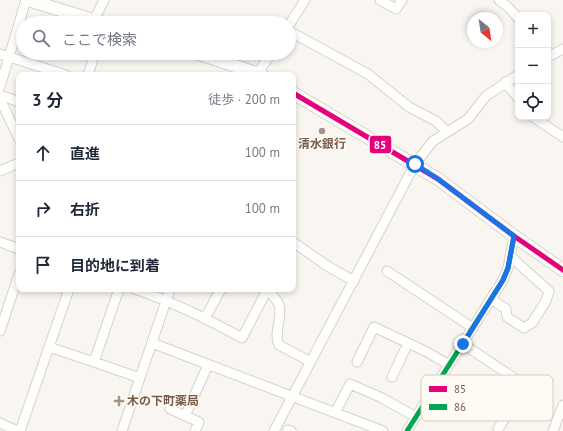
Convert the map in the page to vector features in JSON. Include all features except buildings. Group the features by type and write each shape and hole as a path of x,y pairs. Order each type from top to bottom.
{"street":[{"path":"20,16 27,0 79,16"},
{"path":"100,16 104,0"},
{"path":"295,16 306,0"},
{"path":"380,0 396,9 402,0"},
{"path":"499,0 515,15"},
{"path":"0,87 4,55 16,26"},
{"path":"296,35 368,74 409,106 436,121 447,132"},
{"path":"551,55 563,49"},
{"path":"4,55 16,59"},
{"path":"20,60 57,72"},
{"path":"89,72 93,60"},
{"path":"218,60 253,72"},
{"path":"260,72 267,60"},
{"path":"274,431 415,164 433,141 468,119 486,96 515,77"},
{"path":"505,82 515,94"},
{"path":"0,95 16,101"},
{"path":"296,95 438,179 514,236 563,270"},
{"path":"0,99 16,133"},
{"path":"538,120 563,137"},
{"path":"0,171 16,164"},
{"path":"443,375 503,280 514,236"},
{"path":"0,242 16,248"},
{"path":"296,244 329,267 354,281"},
{"path":"492,299 506,309 507,317 524,328 532,323 546,301 549,291 510,256"},
{"path":"386,271 473,328"},
{"path":"0,330 16,283"},
{"path":"0,423 19,431 68,292"},
{"path":"94,362 118,292"},
{"path":"143,292 166,300 205,318 242,338 265,292"},
{"path":"122,431 169,292"},
{"path":"205,318 219,292"},
{"path":"270,292 275,297 279,305 277,339 279,345 311,362"},
{"path":"357,362 374,327 427,352 449,365"},
{"path":"152,343 383,431"},
{"path":"392,377 408,343"},
{"path":"463,344 510,375"},
{"path":"49,347 140,378"},
{"path":"185,416 208,365"},
{"path":"336,413 350,384 382,398 416,417"},
{"path":"553,431 563,405"},
{"path":"170,409 199,422 195,431"},
{"path":"408,431 421,409"},
{"path":"498,430 504,421"}],"transit line":[{"name":"85","path":"296,95 438,179 514,236 563,270"},
{"name":"86","path":"443,375 503,280 508,268 514,236"},
{"name":"86","path":"407,431 421,409"}],"place":[{"name":"清水銀行","path":"322,131"},
{"name":"木の下町薬局","path":"119,401"}],"route":[{"path":"415,164 438,179 514,236 508,268 503,280 463,344"}]}
